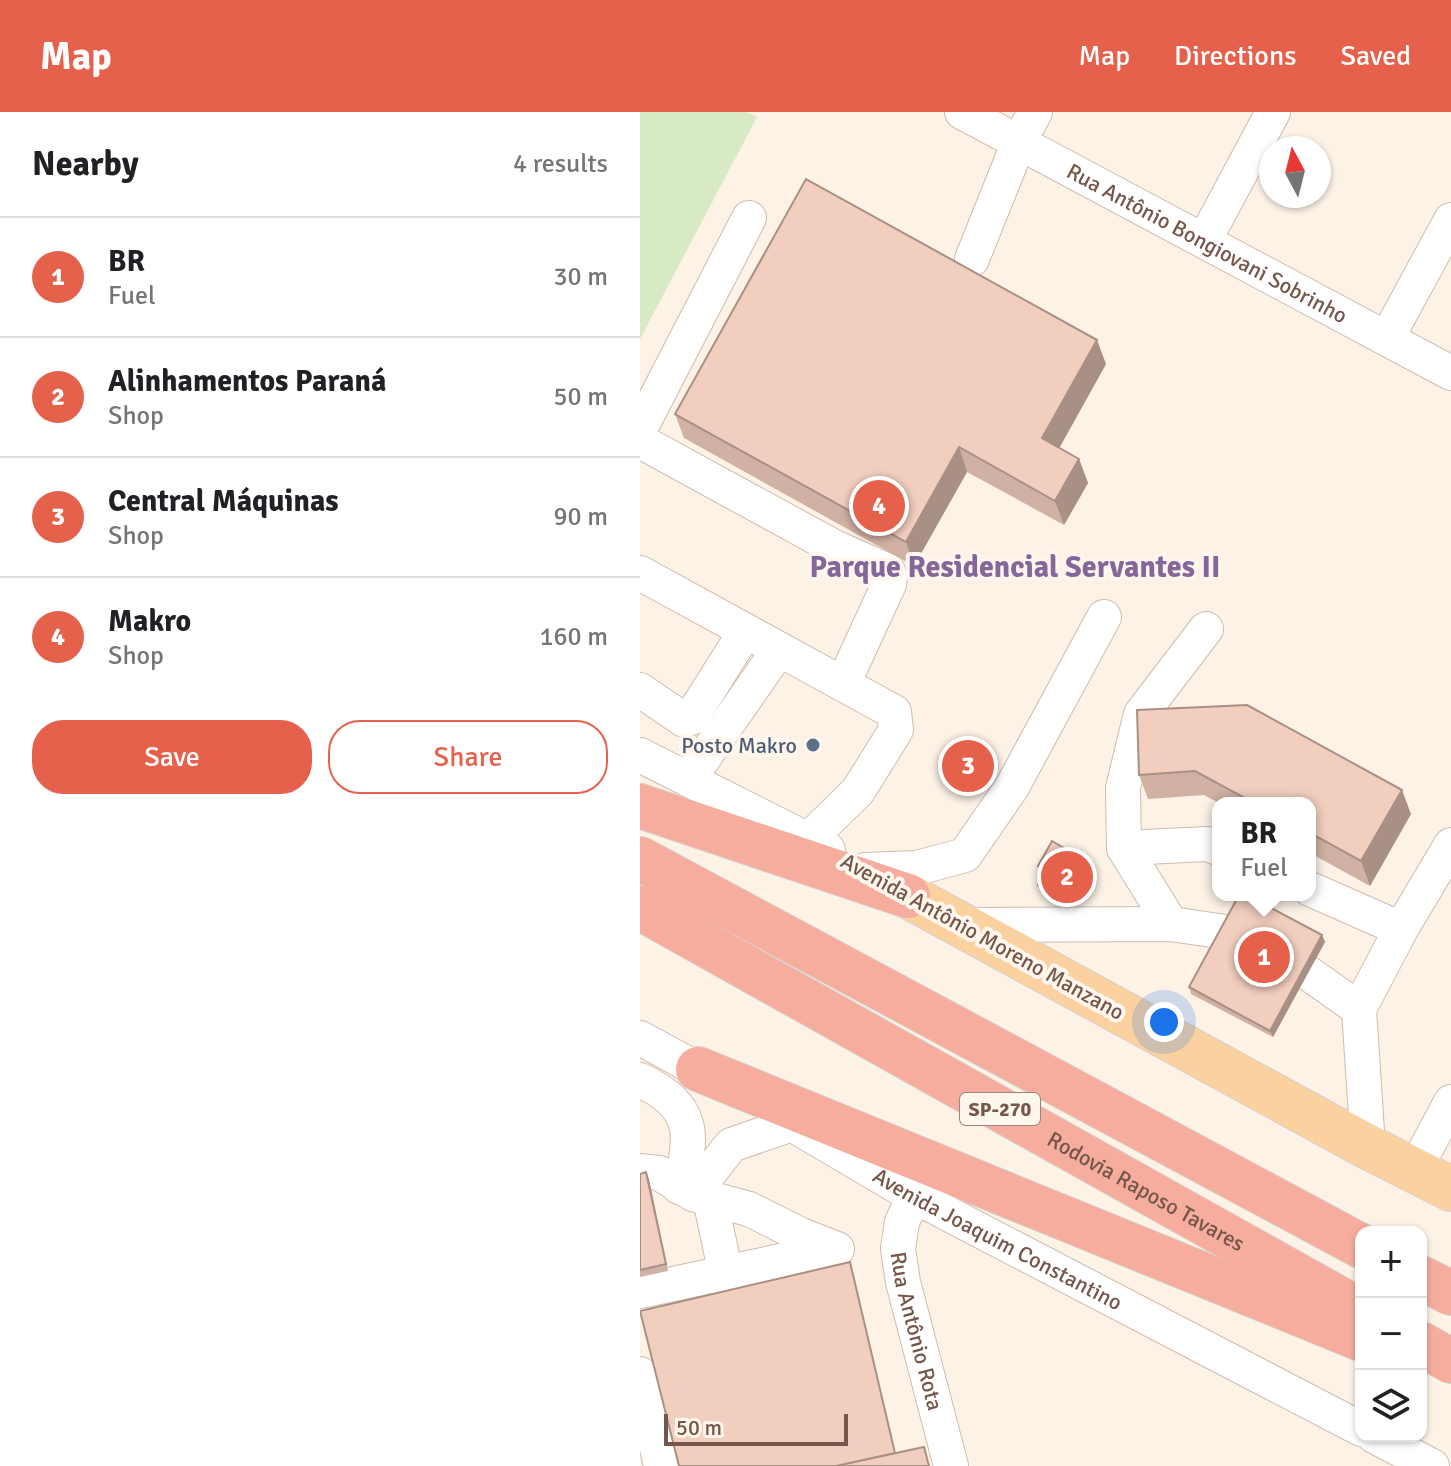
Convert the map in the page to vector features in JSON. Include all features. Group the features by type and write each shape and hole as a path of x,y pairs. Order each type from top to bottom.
{"highway":[{"path":"640,806 908,896"},
{"name":"SP-270","path":"640,859 1355,1243"},
{"name":"Rodovia Raposo Tavares","path":"640,908 1355,1308"},
{"path":"698,1069 1355,1337"},
{"path":"1427,1281 1451,1293"},
{"path":"1427,1347 1451,1361"},
{"path":"1427,1366 1451,1376"}],"main road":[{"name":"Avenida Antônio Moreno Manzano","path":"908,896 1433,1180"}],"street":[{"name":"Rua Antônio Bongiovani Sobrinho","path":"962,112 1451,373"},
{"path":"972,259 1019,142 1035,112"},
{"path":"1204,241 1273,112"},
{"path":"640,429 749,218"},
{"path":"1387,338 1451,220"},
{"path":"640,441 834,547 888,571 889,584 843,684"},
{"path":"640,573 894,712 896,730 858,791 808,840"},
{"path":"865,870 917,868 965,855 1012,787 1104,617"},
{"path":"1171,924 1124,848 1123,788 1141,714 1206,629"},
{"path":"640,690 684,720 691,718 745,632"},
{"path":"689,779 778,651"},
{"name":"Avenida Antônio Moreno Manzano","path":"640,755 808,840 908,896"},
{"path":"1368,1147 1359,1009 1401,929 1451,845"},
{"path":"1124,848 1212,846"},
{"path":"1316,892 1401,929"},
{"path":"965,925 1171,924 1225,932"},
{"path":"1308,973 1359,1009"},
{"name":"Avenida Joaquim Constantino","path":"640,1038 914,1196 1355,1426"},
{"path":"640,1080 662,1090 684,1115 694,1194 726,1273 736,1318"},
{"path":"1433,1180 1451,1102"},
{"path":"694,1194 731,1145 792,1124"},
{"path":"640,1291 677,1300 726,1273 785,1274 840,1264 801,1235 749,1209 694,1194 641,1162"},
{"name":"Rua Antônio Rota","path":"914,1196 902,1222 898,1249 903,1282 951,1466"},
{"path":"640,1374 661,1466"},
{"path":"1386,1442 1432,1466"}],"green space":[{"path":"640,112 747,112 757,117 640,339"}],"building":[{"path":"806,179 1097,340 1042,438 1079,459 1055,501 959,447 906,542 675,414"},
{"path":"1247,705 1402,790 1361,861 1316,836 1316,797 1243,797 1195,771 1139,775 1137,710"},
{"path":"1052,841 1090,863 1076,888 1073,886 1068,894 1059,897 1038,885 1043,869 1038,866"},
{"path":"1236,901 1258,901 1322,935 1270,1031 1189,987"},
{"path":"646,1172 666,1264 640,1270 640,1174"},
{"path":"850,1262 895,1453 836,1466 679,1466 640,1311"},
{"path":"924,1447 929,1466 836,1466"}],"place":[{"name":"Makro","path":"879,506"},
{"name":"Posto Makro","path":"813,745"},
{"name":"Central Máquinas","path":"968,766"},
{"name":"Alinhamentos Paraná","path":"1067,877"},
{"name":"BR","path":"1264,957"}],"district":[{"name":"Parque Residencial Servantes II","path":"1015,567"}]}
